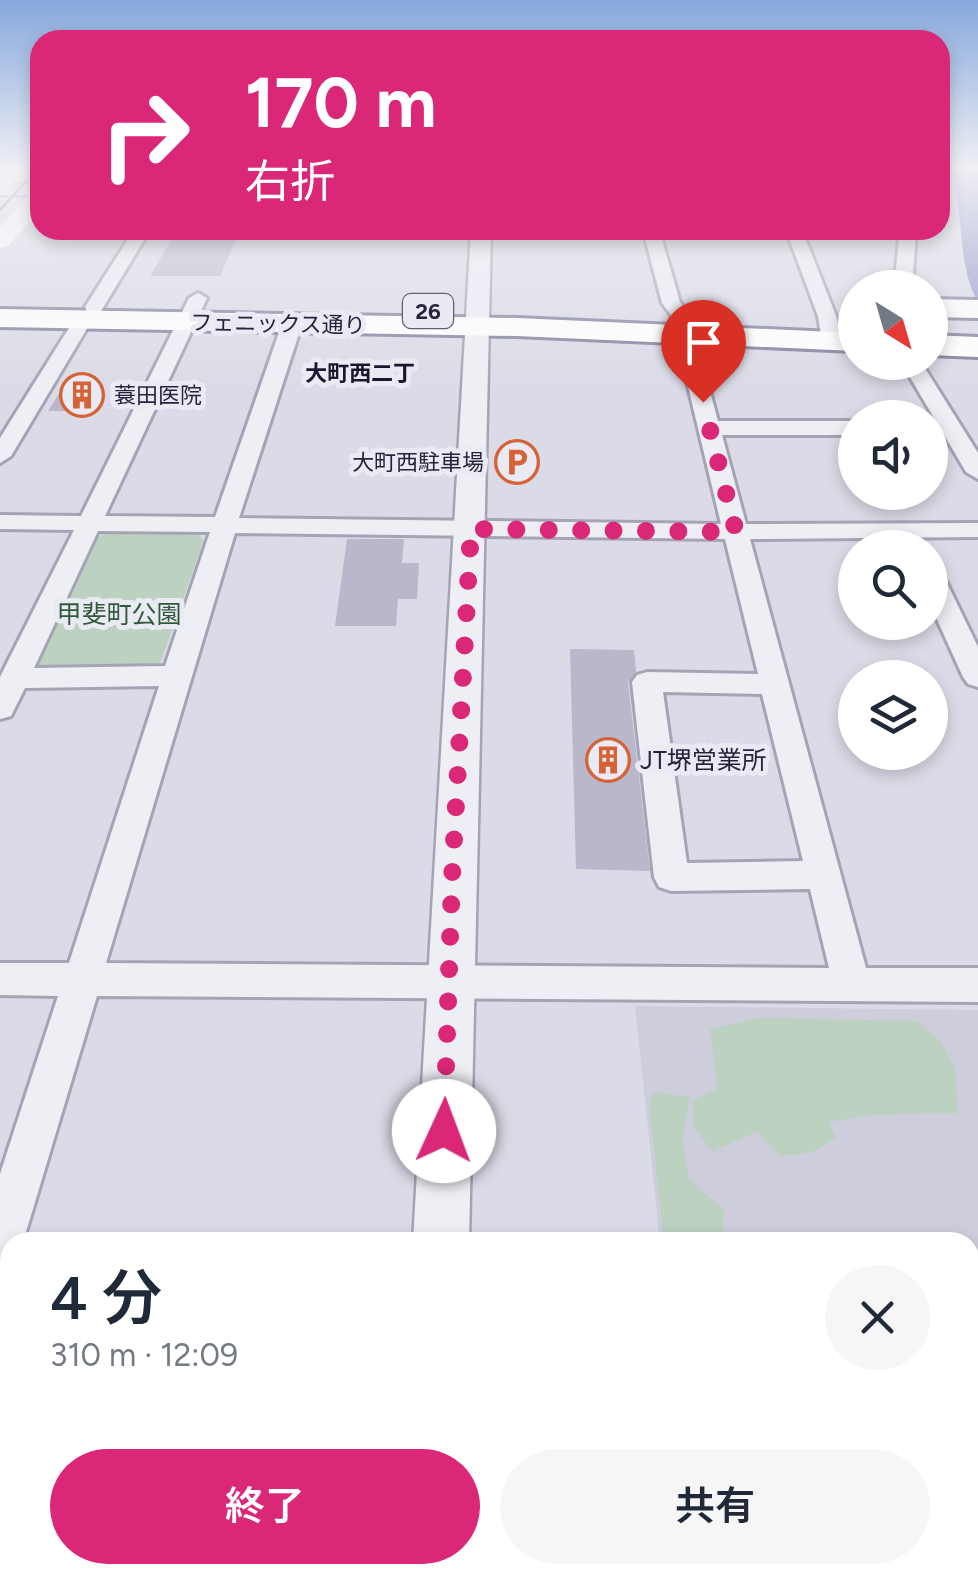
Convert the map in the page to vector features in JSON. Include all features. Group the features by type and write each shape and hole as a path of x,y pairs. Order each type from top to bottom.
{"highway":[{"name":"26","path":"0,296 88,314"},
{"name":"26","path":"0,306 88,314"},
{"path":"784,306 838,319"},
{"name":"26","path":"0,332 88,314"},
{"name":"26","path":"0,318 189,315 290,330 477,319 661,341 686,314 838,320"},
{"name":"フェニックス通り","path":"189,315 477,319"},
{"path":"948,345 978,346"}],"street":[{"path":"0,456 136,240"},
{"path":"440,1232 480,240"},
{"path":"656,240 686,314 709,428 851,982"},
{"path":"799,240 838,311"},
{"path":"905,270 907,240"},
{"path":"0,709 189,315"},
{"path":"3,1232 85,980 176,676 290,330"},
{"path":"709,428 838,428"},
{"path":"948,436 978,472"},
{"path":"0,522 838,536"},
{"path":"948,534 978,530"},
{"path":"948,613 978,676"},
{"path":"14,678 176,676"},
{"path":"773,684 646,682 670,877 822,875"},
{"path":"0,980 851,982 978,986"}],"shaded area":[{"path":"635,1006 978,1010 978,1232 659,1232"}],"green space":[{"name":"甲斐町公園","path":"107,533 196,533 204,540 158,668 39,670 32,666 94,539"},
{"path":"760,1018 917,1021 940,1041 955,1067 958,1113 869,1115 829,1122 836,1137 804,1154 780,1155 757,1132 712,1151 694,1128 693,1100 717,1089 710,1029"},
{"path":"654,1092 690,1097 682,1140 689,1180 724,1209 723,1232 663,1232 649,1105"}],"water":[{"path":"962,240 978,240 978,302 966,270"}],"building":[{"path":"171,240 236,240 220,276 150,276"},
{"name":"蓑田医院","path":"67,381 102,382 85,411 48,411"},
{"path":"347,539 404,539 402,563 419,563 417,599 398,599 396,626 335,626"},
{"name":"JT堺営業所","path":"570,649 634,650 636,672 628,682 650,871 576,869"}],"place":[{"name":"蓑田医院","path":"82,395"},
{"name":"大町西駐車場","path":"517,462"},
{"name":"JT堺営業所","path":"608,760"}],"district":[{"name":"大町西二丁","path":"360,373"}],"route":[{"path":"444,1131 452,878 471,529 736,532 703,402"}]}
